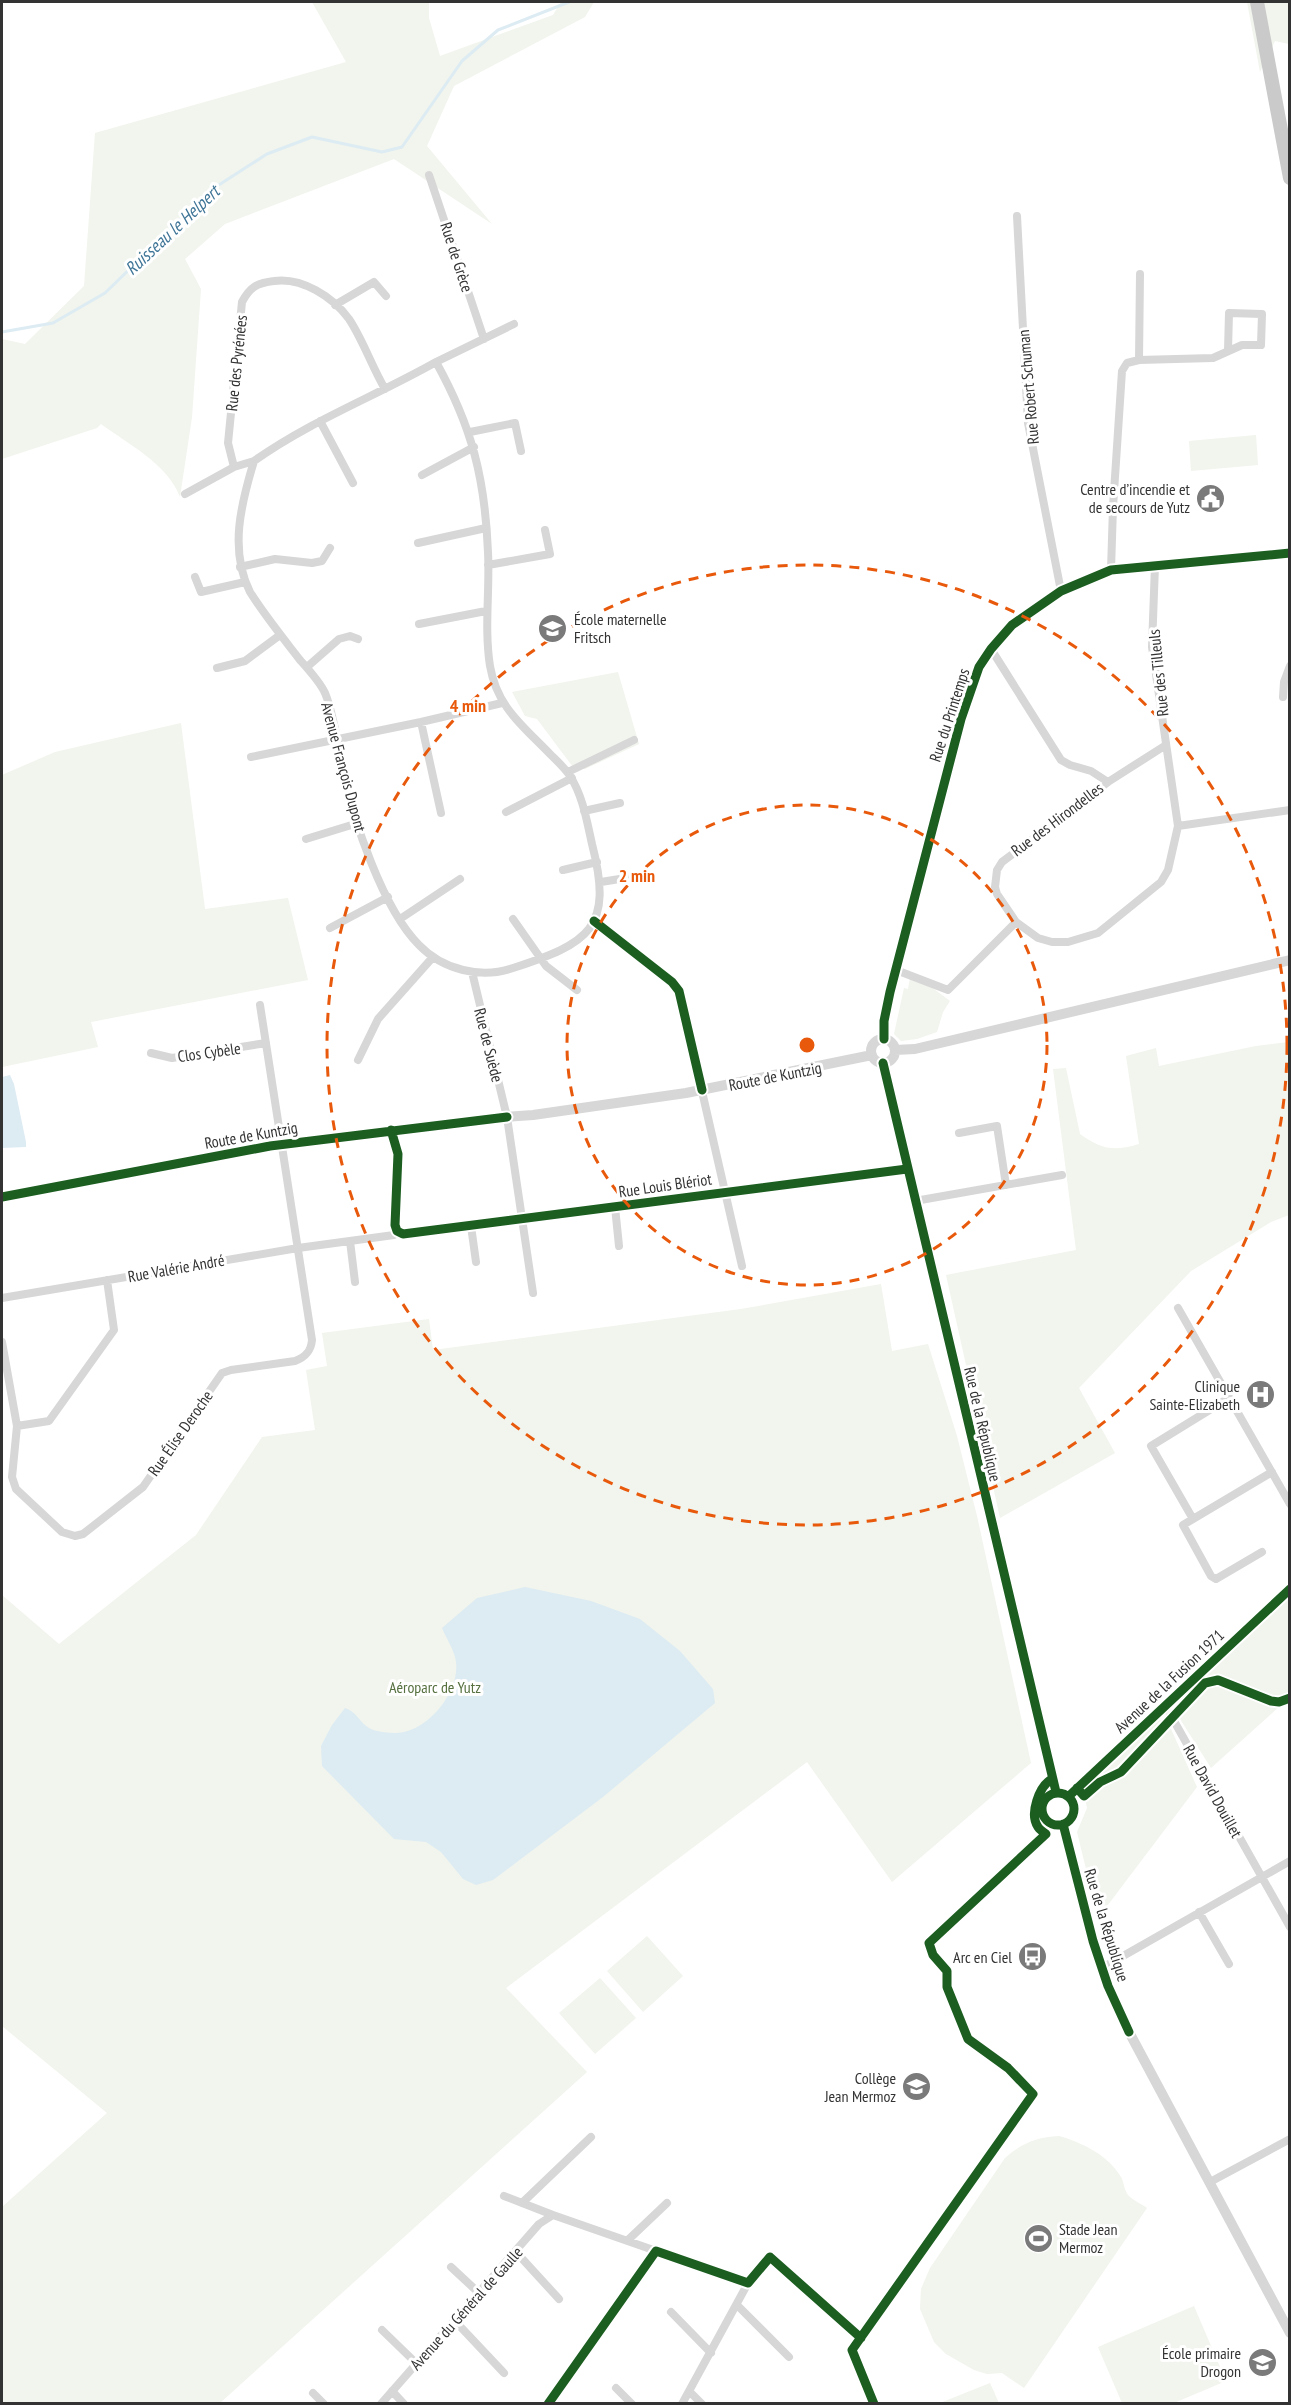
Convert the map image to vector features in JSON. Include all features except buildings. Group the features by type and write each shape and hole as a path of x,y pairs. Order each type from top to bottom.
{"main road":[{"path":"1257,2 1290,178"}],"street":[{"name":"Rue de Grèce","path":"429,175 484,339"},
{"name":"Rue Robert Schuman","path":"1017,216 1028,423 1061,591"},
{"path":"1139,360 1140,274"},
{"name":"Rue des Pyrénées","path":"234,467 228,443 242,302 249,290 259,283 293,281 314,289 335,305 349,319 385,389"},
{"path":"335,305 374,282 386,296"},
{"path":"1112,570 1113,507 1122,371 1127,363 1139,360 1213,358 1242,345 1261,345 1262,314 1229,314 1228,350"},
{"path":"185,494 234,467 254,461 320,421 514,324"},
{"name":"Avenue François Dupont","path":"254,461 239,525 240,567 244,582 258,606 325,692 343,771 358,823 388,897 410,935 433,957 447,965 472,972 498,972 564,950 576,943 594,921 600,905 601,882 597,862 584,811 570,775 502,703 490,668 486,625 488,565 485,498 470,432 436,362"},
{"path":"320,421 353,483"},
{"path":"470,432 515,423 521,451"},
{"path":"422,475 474,447"},
{"path":"418,543 486,528"},
{"path":"488,565 550,554 545,530"},
{"path":"240,567 275,559 312,563 322,561 330,548"},
{"name":"Rue du Printemps","path":"884,1040 884,1021 896,970 961,718 979,668 991,649 1012,625 1061,591 1112,570 1290,553"},
{"name":"Rue des Tilleuls","path":"1016,922 1038,938 1052,942 1068,942 1098,933 1161,882 1168,870 1178,826 1152,646 1155,565"},
{"path":"195,577 201,592 244,582"},
{"path":"419,624 486,611"},
{"path":"218,668 245,661 280,635"},
{"path":"307,668 339,639 350,636 357,639"},
{"name":"Rue des Hirondelles","path":"991,649 1061,759 1070,765 1091,771 1108,782 1002,862 997,870 995,887 997,894 1016,922"},
{"path":"1283,697 1284,682 1290,666"},
{"path":"251,757 421,723 502,703"},
{"path":"421,723 441,813"},
{"path":"506,812 634,740"},
{"path":"1108,782 1166,745"},
{"path":"584,811 620,803"},
{"path":"1178,826 1290,810"},
{"path":"306,839 358,823"},
{"path":"563,870 597,862"},
{"path":"601,882 638,876"},
{"path":"400,919 460,879"},
{"path":"330,928 388,897"},
{"path":"513,919 546,966 577,990"},
{"name":"Rue Louis Blériot","path":"594,921 672,982 679,991 742,1266"},
{"path":"896,970 948,990 1016,922"},
{"path":"358,1060 378,1019 433,957"},
{"path":"895,1050 915,1049 1290,960"},
{"name":"Rue de Suède","path":"472,972 507,1118"},
{"path":"260,1005 282,1144"},
{"path":"878,1040 892,1044 895,1050 893,1058 883,1063 875,1060 872,1055 873,1044 878,1040"},
{"name":"Clos Cybèle","path":"151,1053 172,1058 266,1043"},
{"name":"Route de Kuntzig","path":"2,1197 282,1144 507,1118 702,1090 872,1055"},
{"name":"Rue de la République","path":"883,1063 1056,1792"},
{"path":"507,1118 533,1293"},
{"path":"959,1133 997,1126 1006,1185"},
{"name":"Rue Élise Deroche","path":"2,1342 17,1426 12,1477 16,1490 62,1532 75,1536 83,1534 143,1487 222,1373 295,1361 304,1358 308,1353 312,1340 282,1144"},
{"name":"Rue Louis Blériot","path":"427,1230 907,1169"},
{"path":"915,1201 1062,1175"},
{"name":"Rue Louis Blériot","path":"615,1206 620,1246"},
{"path":"471,1226 476,1262"},
{"name":"Rue Valérie André","path":"2,1298 298,1248 394,1235 397,1231"},
{"path":"350,1241 355,1282"},
{"path":"17,1426 49,1421 114,1330 106,1280"},
{"path":"1178,1308 1290,1504"},
{"path":"1193,1519 1151,1446 1229,1398"},
{"path":"1262,1552 1216,1579 1211,1576 1183,1525 1272,1473"},
{"name":"Avenue de la Fusion 1971","path":"1069,1796 1290,1589"},
{"name":"Rue David Douillet","path":"1165,1705 1290,1928"},
{"path":"1056,1792 1069,1796 1075,1808 1069,1821 1063,1824 1050,1823 1042,1812 1044,1799 1056,1792"},
{"name":"Rue de la République","path":"1063,1824 1102,1968 1129,2032 1290,2333"},
{"path":"1102,1968 1290,1861"},
{"path":"1199,1912 1229,1964"},
{"path":"522,2203 591,2137"},
{"path":"1210,2182 1290,2139"},
{"path":"504,2196 748,2283"},
{"path":"628,2240 667,2202"},
{"name":"Avenue du Général de Gaulle","path":"381,2403 539,2224 553,2215"},
{"path":"516,2252 559,2299"},
{"path":"682,2403 748,2283 770,2257"},
{"path":"451,2268 479,2294"},
{"path":"737,2305 789,2357"},
{"path":"671,2312 711,2353"},
{"path":"455,2321 504,2373"},
{"path":"382,2330 416,2363"},
{"path":"616,2388 632,2403"},
{"path":"392,2391 404,2403"},
{"path":"689,2391 702,2403"},
{"path":"313,2392 324,2403"}],"green space":[{"path":"312,2 429,2 429,18 440,56 553,15 561,2 594,2 585,17 454,86 427,146 492,224 394,159 225,224 185,259 201,289 192,417 180,497 174,485 157,465 101,424 97,428 2,459 2,339 25,344 84,286 95,133 346,62"},
{"path":"1247,2 1289,2 1289,44 1275,41 1260,72"},
{"path":"1256,435 1258,465 1191,471 1189,441"},
{"path":"618,672 639,744 585,769 573,767 537,719 525,716 512,692"},
{"path":"181,723 205,909 288,898 308,980 91,1022 98,1047 2,1067 2,775 55,752"},
{"path":"910,978 934,989 950,1001 943,1012 937,1032 917,1039 901,1041 894,1034 904,988 908,989"},
{"path":"1289,1042 1289,1215 1271,1222 1191,1271 1079,1388 1115,1453 1000,1518 946,1275 1076,1250 1053,1069 1066,1068 1080,1134 1101,1146 1122,1148 1139,1144 1126,1056 1156,1048 1159,1066 1256,1046"},
{"name":"Aéroparc de Yutz","path":"881,1284 892,1351 928,1344 957,1436 977,1516 1031,1763 892,1882 807,1762 506,1988 587,2072 220,2403 2,2403 2,2207 107,2113 2,2026 2,1595 59,1644 196,1535 262,1437 315,1430 306,1370 327,1366 322,1333 429,1319 433,1350 741,1309"},
{"path":"1289,1598 1289,1703 1279,1707 1211,1768 1175,1711 1176,1701"},
{"path":"1159,1720 1167,1720 1197,1787 1098,1918 1077,1832 1087,1808 1083,1788"},
{"path":"647,1936 683,1976 643,2012 607,1971"},
{"path":"600,1978 636,2018 595,2054 559,2013"},
{"name":"Stade Jean Mermoz","path":"1059,2136 1086,2146 1102,2156 1116,2169 1128,2195 1147,2208 1024,2388 1002,2373 987,2374 974,2370 946,2354 934,2342 920,2309 921,2289 930,2268 1005,2158 1030,2142"},
{"path":"1194,2306 1226,2381 1174,2403 1122,2403 1098,2347"},
{"path":"990,2383 999,2403 940,2403"}],"shaded area":[{"path":"10,1075 14,1084 26,1147 2,1148 2,1077"},
{"path":"525,1587 591,1601 640,1619 680,1651 713,1689 715,1703 603,1797 493,1880 476,1885 463,1879 441,1852 426,1842 394,1839 322,1766 321,1746 332,1725 345,1708 369,1728 382,1732 408,1731 430,1718 447,1698 456,1674 455,1658 442,1628 477,1598"}],"waterway":[{"name":"Ruisseau le Helpert","path":"2,332 53,323 105,293 211,190 267,154 312,137 382,152 402,147 462,61 498,30 569,2"}],"cycle path":[{"path":"884,1039 884,1021 890,992 961,719 979,667 991,649 1012,625 1061,591 1111,570 1290,553"},
{"path":"594,921 672,982 679,991 702,1090"},
{"path":"883,1063 1056,1792"},
{"path":"2,1197 270,1146 507,1117"},
{"path":"391,1130 398,1154 395,1225 397,1231 403,1234 907,1169"},
{"path":"1069,1796 1290,1589"},
{"path":"1077,1788 1084,1796 1100,1782 1121,1772 1205,1683 1218,1680 1271,1701 1279,1702 1290,1698"},
{"path":"874,2404 852,2350 1033,2094 1008,2068 968,2039 947,1987 947,1971 933,1955 929,1943 1046,1834 1035,1821 1035,1808 1039,1794 1052,1779"},
{"path":"1058,1793 1070,1797 1074,1809 1070,1821 1058,1825 1046,1821 1042,1809 1046,1797 1058,1793"},
{"path":"1063,1824 1093,1941 1108,1986 1129,2032"},
{"path":"548,2404 656,2251 748,2283 770,2257 861,2338"}],"place":[{"name":"Centre d’incendie et de secours de Yutz","path":"1211,498"},
{"name":"École maternelle Fritsch","path":"553,628"},
{"name":"Clinique Sainte-Elizabeth","path":"1261,1395"},
{"name":"Arc en Ciel","path":"1033,1957"},
{"name":"Collège Jean Mermoz","path":"917,2087"},
{"name":"Stade Jean Mermoz","path":"1038,2238"},
{"name":"École primaire Drogon","path":"1262,2362"}]}
